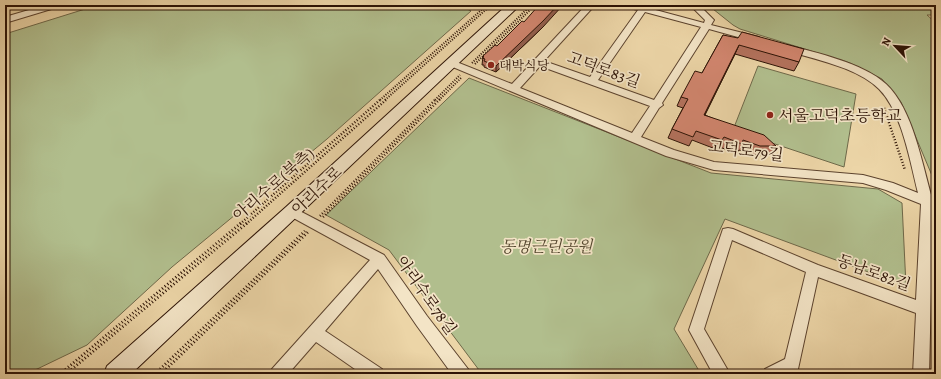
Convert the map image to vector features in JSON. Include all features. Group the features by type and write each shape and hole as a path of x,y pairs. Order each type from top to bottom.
{"main road":[{"name":"아리수로","path":"116,374 292,212 466,66 514,5"}],"street":[{"path":"5,20 55,5"},
{"path":"513,89 540,62 591,5"},
{"path":"628,5 765,41"},
{"path":"635,138 658,105 710,20 694,5"},
{"path":"592,81 643,9"},
{"name":"동남로82길","path":"780,46 841,64 864,74 882,86 896,104 932,204 923,309 921,374"},
{"name":"고덕로83길","path":"540,62 658,105"},
{"name":"고덕로79길","path":"466,66 513,89 670,153 714,166 863,179 889,186 932,204"},
{"name":"아리수로78길","path":"292,212 380,259 422,321 462,374"},
{"name":"동남로82길","path":"722,374 696,330 728,234 813,269 923,309"},
{"path":"278,374 380,259"},
{"name":"동남로82길","path":"771,374 792,364 813,269"},
{"path":"315,333 376,374"}],"path":[{"path":"60,374 254,212 487,5"},
{"name":"아리수로(북측)","path":"66,374 258,214 491,5"},
{"path":"161,374 314,224 466,66 531,5"},
{"path":"466,66 535,5"},
{"path":"466,66 481,67"},
{"path":"884,106 907,176"},
{"path":"155,374 314,224"}],"green space":[{"path":"98,5 459,5 471,11 327,139 172,267 87,345 33,371 21,374 5,374 5,34"},
{"path":"708,5 936,5 936,15 927,15 936,23 936,185 901,102 882,79 850,63 740,29"},
{"path":"758,66 856,94 844,167 733,130"},
{"name":"동명근린공원","path":"469,78 711,173 878,189 902,203 906,286 725,219 674,329 701,374 482,374 389,250 326,215"}],"building":[{"path":"539,5 558,5 496,66 484,61 485,59 482,58 484,57 483,56 495,45 497,46 522,21 524,22"},
{"path":"742,32 804,49 799,62 739,45 704,115 764,135 776,146 760,146 743,140 742,144 724,137 722,140 696,131 693,137 672,129 688,99 681,97 695,71 702,73 723,35 738,38"}],"place":[{"name":"대박식당","path":"491,65"},
{"name":"서울고덕초등학교","path":"770,115"}]}
